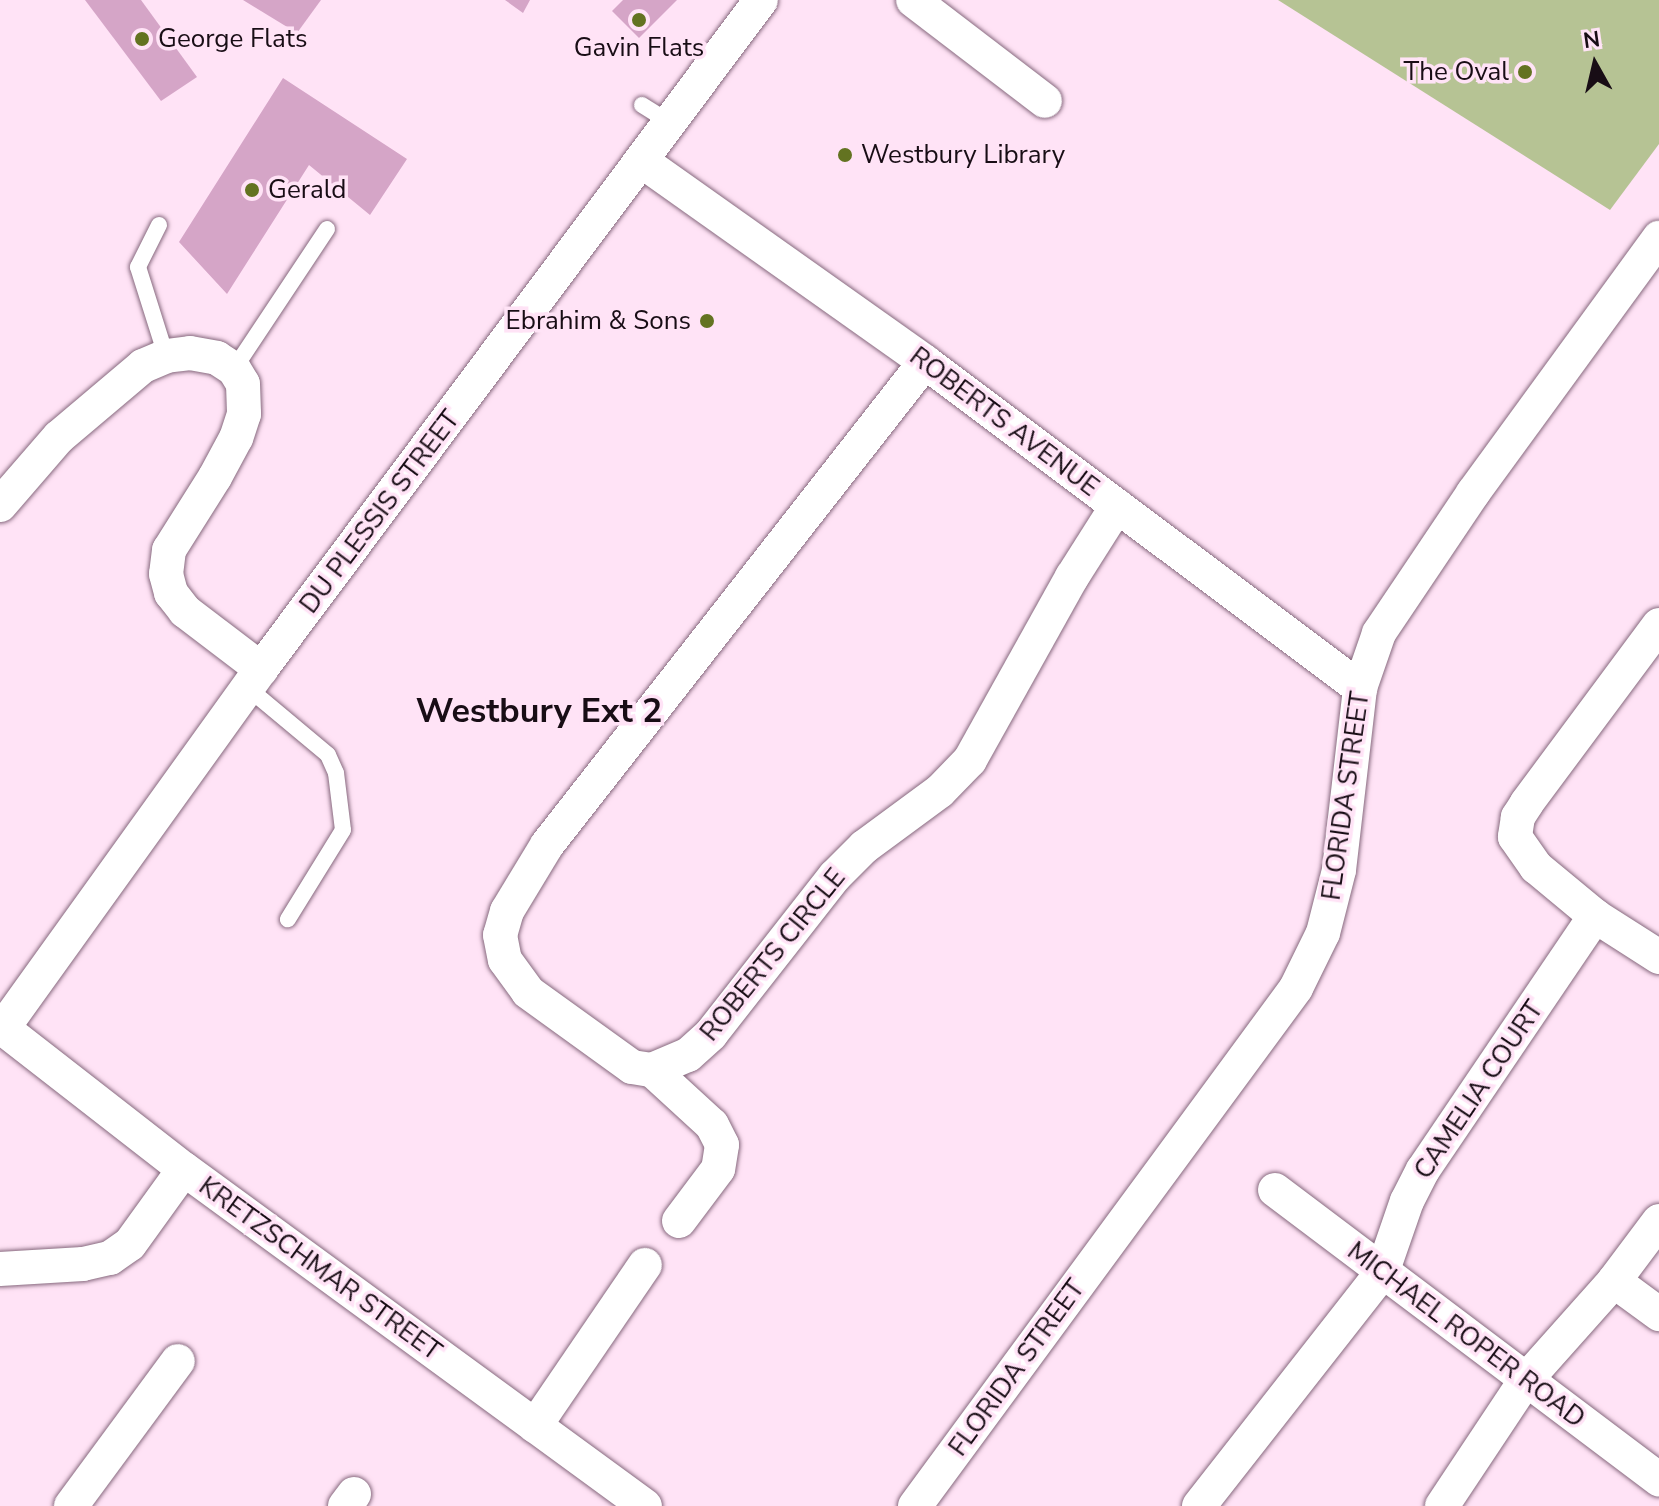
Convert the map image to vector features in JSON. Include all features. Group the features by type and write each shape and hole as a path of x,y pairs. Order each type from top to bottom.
{"street":[{"name":"DU PLESSIS STREET","path":"1,1027 254,679 761,0"},
{"path":"913,0 1045,101"},
{"name":"ROBERTS AVENUE","path":"643,162 925,362 1360,688"},
{"name":"FLORIDA STREET","path":"915,1506 1296,988 1323,933 1339,870 1360,688 1379,633 1404,591 1659,238"},
{"path":"0,505 16,483 97,402 143,366 166,356 190,353 217,358 234,369 243,384 244,414 236,438 177,532 169,550 166,574 171,593 185,611 254,679"},
{"path":"679,1221 718,1169 722,1145 712,1125 652,1070 632,1067 528,992 505,960 500,935 507,911 547,845 925,362"},
{"name":"ROBERTS CIRCLE","path":"652,1070 688,1055 711,1034 835,876 864,847 940,791 970,760 1072,577 1117,506"},
{"path":"1659,625 1518,817 1515,837 1536,867 1595,916 1659,957"},
{"name":"CAMELIA COURT","path":"1199,1506 1382,1273 1407,1201 1423,1170 1595,916"},
{"name":"KRETZSCHMAR STREET","path":"1,1027 184,1169 645,1506"},
{"path":"0,1269 83,1264 110,1258 130,1244 184,1169"},
{"name":"MICHAEL ROPER ROAD","path":"1275,1190 1659,1479"},
{"path":"1442,1506 1525,1381 1614,1281 1659,1221"},
{"path":"535,1426 645,1265"},
{"path":"1614,1281 1659,1314"},
{"path":"71,1506 178,1361"}],"lane":[{"path":"642,105 671,123"},
{"path":"159,225 138,267 166,356"},
{"path":"234,369 327,229"},
{"path":"254,679 328,755 336,773 343,830 288,919"}],"green space":[{"name":"The Oval","path":"1278,0 1659,0 1659,144 1610,210"}],"building":[{"name":"George Flats","path":"85,0 141,0 197,77 161,101"},
{"path":"243,0 321,0 297,33"},
{"path":"505,0 530,0 523,13"},
{"name":"Gavin Flats","path":"623,0 677,0 639,38 612,11"},
{"name":"Gerald","path":"283,78 407,159 370,215 309,165 227,294 179,242"}],"place":[{"name":"Gavin Flats","path":"639,20"},
{"name":"George Flats","path":"142,39"},
{"name":"The Oval","path":"1525,72"},
{"name":"Westbury Library","path":"845,155"},
{"name":"Gerald","path":"252,190"},
{"name":"Ebrahim & Sons","path":"707,321"}],"district":[{"name":"Westbury Ext 2","path":"539,712"}]}
